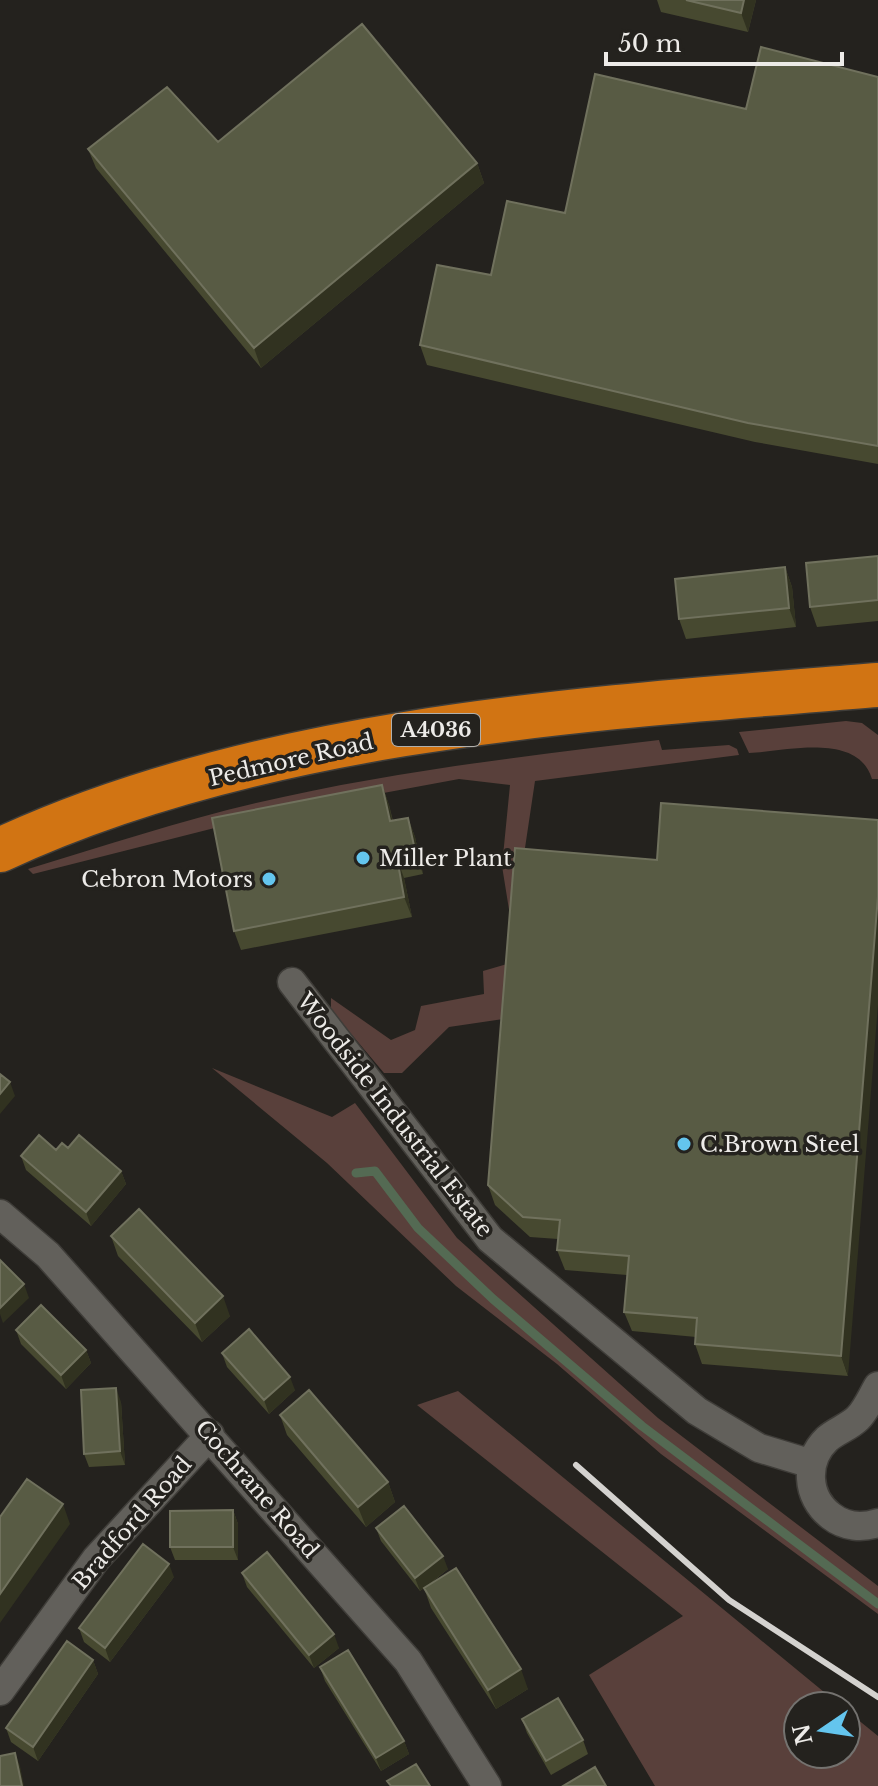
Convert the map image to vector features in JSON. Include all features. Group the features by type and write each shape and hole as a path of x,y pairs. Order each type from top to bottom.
{"highway":[{"name":"Pedmore Road","path":"4,849 195,782 294,756 416,733 672,702 878,685"}],"street":[{"name":"Woodside Industrial Estate","path":"292,982 490,1239 697,1411 759,1448 812,1464"},
{"name":"Cochrane Road","path":"0,1214 48,1255 408,1661 487,1786"},
{"path":"878,1386 859,1417 830,1436 812,1464 814,1497 824,1510 852,1526 878,1523"},
{"name":"Bradford Road","path":"0,1691 96,1559 210,1435"}],"shaded area":[{"path":"846,721 862,723 878,735 878,779 872,779 864,764 852,755 837,750 801,748 749,753 739,732"},
{"path":"659,740 662,750 729,745 737,749 739,755 535,781 522,868 510,1018 449,1027 402,1073 384,1073 331,1010 331,998 391,1040 415,1030 421,1006 484,994 483,971 507,964 511,922 502,866 510,785 459,779 270,814 33,874 28,869 199,818 306,792 457,766"},
{"path":"212,1068 332,1117 355,1103 457,1238 658,1418 878,1586 878,1614 661,1454 557,1364 456,1286 327,1163"},
{"path":"458,1391 822,1690 782,1690 782,1770 862,1770 862,1723 878,1736 878,1786 655,1786 589,1675 683,1616 417,1405"}],"building":[{"path":"686,0 744,0 741,13"},
{"path":"362,24 477,163 254,348 88,149 167,87 218,142"},
{"path":"761,47 878,77 878,446 748,423 420,345 437,265 491,275 507,201 565,213 595,74 746,109"},
{"path":"878,556 878,600 810,607 806,563"},
{"path":"785,567 789,608 679,619 675,579"},
{"path":"382,785 390,821 408,818 416,855 397,858 404,897 234,931 212,818"},
{"name":"C.Brown Steel","path":"661,803 878,820 878,896 841,1356 695,1344 697,1318 624,1312 629,1256 557,1250 560,1220 523,1217 488,1185 515,848 657,860"},
{"path":"0,1074 10,1082 0,1094"},
{"path":"39,1135 56,1150 62,1143 68,1148 79,1135 121,1171 86,1212 21,1156"},
{"path":"139,1209 223,1296 195,1323 111,1236"},
{"path":"0,1260 24,1284 0,1308"},
{"path":"41,1305 86,1350 61,1375 16,1330"},
{"path":"249,1329 290,1377 264,1400 222,1353"},
{"path":"116,1388 120,1451 84,1454 81,1390"},
{"path":"309,1390 388,1482 358,1507 280,1415"},
{"path":"27,1479 63,1504 0,1594 0,1517"},
{"path":"404,1506 443,1556 415,1578 376,1528"},
{"path":"233,1510 233,1547 170,1547 170,1511"},
{"path":"143,1544 169,1564 105,1648 79,1628"},
{"path":"267,1552 334,1634 309,1655 242,1573"},
{"path":"456,1568 521,1669 488,1690 424,1588"},
{"path":"67,1641 93,1660 33,1747 6,1728"},
{"path":"348,1650 404,1741 376,1758 320,1667"},
{"path":"558,1698 583,1740 546,1761 522,1719"},
{"path":"15,1753 22,1786 0,1786 0,1756"},
{"path":"416,1764 430,1786 391,1786 387,1781"},
{"path":"595,1767 606,1786 563,1786"}],"waterway":[{"path":"356,1173 375,1171 418,1228 493,1299 642,1426 878,1604"}],"railway":[{"path":"576,1465 729,1600 878,1697"}],"place":[{"name":"Miller Plant","path":"363,858"},
{"name":"Cebron Motors","path":"269,879"},
{"name":"C.Brown Steel","path":"684,1144"}]}
